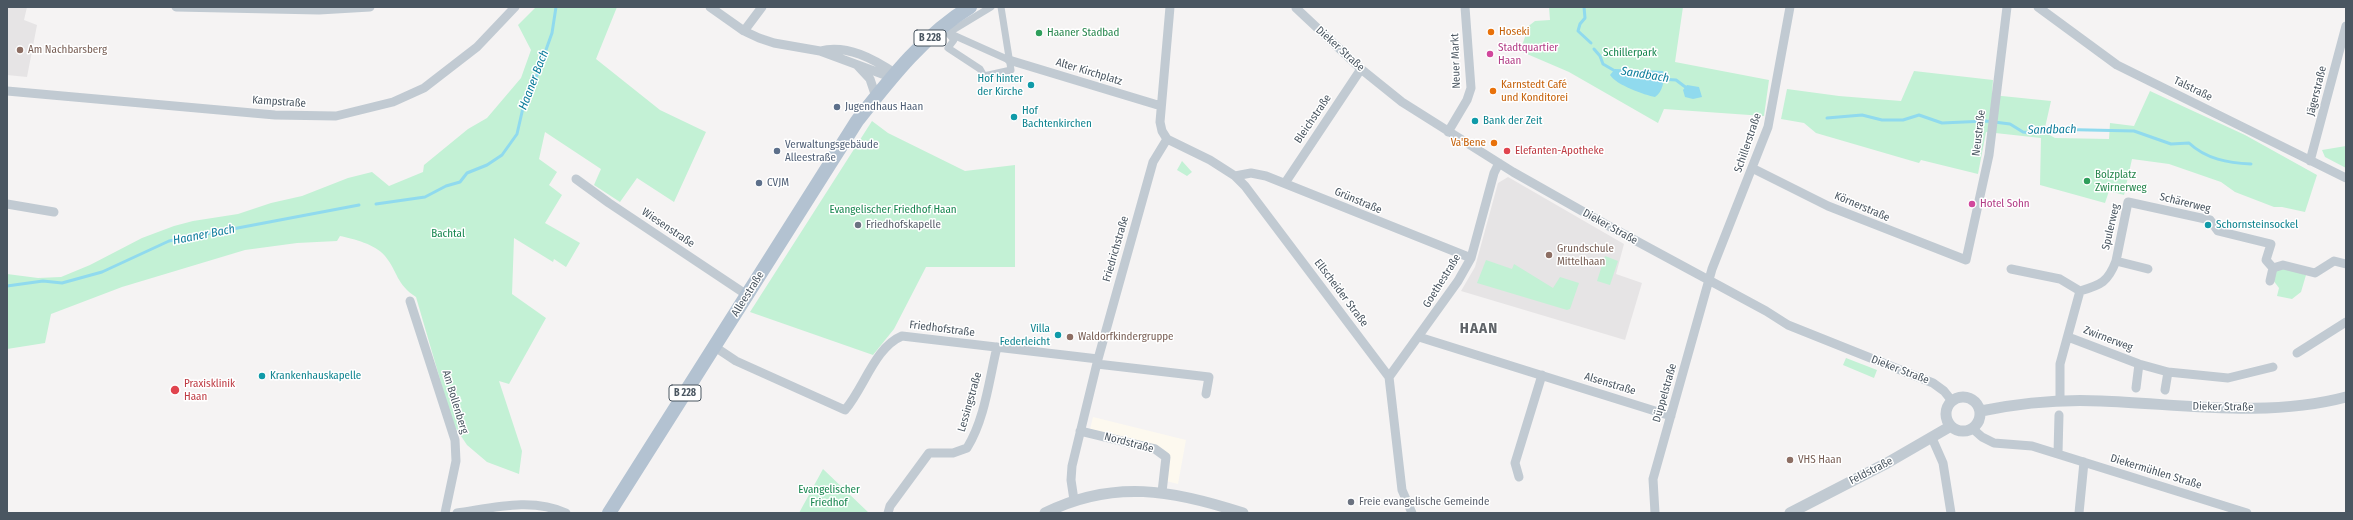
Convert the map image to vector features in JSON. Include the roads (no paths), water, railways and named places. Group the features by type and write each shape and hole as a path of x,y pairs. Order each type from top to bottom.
{"main road":[{"name":"B 228","path":"894,76 970,7"},
{"name":"Alleestraße","path":"609,513 846,139 876,97 894,76"}],"street":[{"path":"176,7 319,10 370,7"},
{"name":"Kampstraße","path":"7,91 275,115 336,116 393,102 424,88 477,47 515,7"},
{"path":"710,7 744,31 774,43 820,51 857,65 894,76"},
{"path":"744,31 762,7"},
{"path":"944,31 991,7"},
{"path":"944,31 954,40 948,48 980,69 984,76 1011,70 1001,7"},
{"path":"1167,139 1162,131 1160,122 1170,7"},
{"name":"Neuer Markt","path":"1448,132 1467,100 1471,88 1465,7"},
{"name":"Schillerstraße","path":"1709,281 1712,269 1768,127 1790,7"},
{"name":"Neustraße","path":"1966,260 1986,176 2007,7"},
{"name":"Talstraße","path":"2038,7 2117,65 2346,178"},
{"name":"Dieker Straße","path":"1295,8 1361,69 1402,102 1499,163 1709,281 1766,311 1788,325 1933,383 1944,390 1952,401"},
{"name":"Jägerstraße","path":"2310,161 2346,26"},
{"path":"944,31 1009,60"},
{"path":"820,51 830,48 846,50 882,64 894,76"},
{"name":"Alter Kirchplatz","path":"1009,60 1161,106"},
{"path":"857,65 870,79 876,97"},
{"name":"Bleichstraße","path":"1285,183 1361,69"},
{"name":"Ellscheider Straße","path":"1167,139 1210,160 1235,176 1245,186 1390,377"},
{"name":"Friedrichstraße","path":"1074,500 1070,480 1080,431 1098,361 1153,162 1167,139"},
{"name":"Goethestraße","path":"1390,377 1458,281 1471,258 1494,173 1499,163"},
{"name":"Körnerstraße","path":"1752,168 1828,206 1966,260"},
{"name":"Grünstraße","path":"1235,176 1251,173 1285,183 1471,258"},
{"name":"Wiesenstraße","path":"576,179 609,203 747,295"},
{"name":"Spulerweg","path":"2080,291 2098,286 2110,276 2116,261 2128,202 2133,203"},
{"name":"Schärerweg","path":"2133,203 2210,220 2218,231 2271,244 2266,260 2273,268"},
{"path":"7,204 54,212"},
{"name":"Spulerweg","path":"2116,261 2148,269"},
{"path":"2270,281 2273,268 2283,266 2315,273 2334,261 2346,264"},
{"path":"2011,269 2060,279 2080,291 2060,364 2060,401"},
{"name":"Düppelstraße","path":"1655,513 1653,479 1709,281"},
{"name":"Am Bollenberg","path":"410,301 455,440 456,461 445,513"},
{"path":"2297,353 2346,322"},
{"name":"Friedhofstraße","path":"715,347 736,361 845,410 856,397 883,349 892,340 902,336 996,347 1209,377 1206,394"},
{"name":"Alsenstraße","path":"1419,336 1671,416"},
{"name":"Zwirnerweg","path":"2068,337 2139,364 2168,372 2228,378 2273,367"},
{"name":"Lessingstraße","path":"888,513 890,506 929,454 953,453 967,448 975,434 985,398 996,347"},
{"name":"Zwirnerweg","path":"2136,388 2139,364"},
{"path":"2165,390 2168,372"},
{"path":"1519,477 1515,463 1542,376"},
{"path":"1390,377 1402,490 1412,513"},
{"path":"1966,397 1973,400 1981,411 1980,420 1973,429 1961,431 1951,426 1946,416 1949,405 1952,401 1966,397"},
{"name":"Dieker Straße","path":"1981,411 2060,401 2100,401 2211,407 2287,407 2346,397"},
{"path":"2058,453 2059,415"},
{"name":"Feldstraße","path":"1790,513 1932,438 1951,426"},
{"name":"Diekermühlen Straße","path":"1973,429 1982,437 1994,443 2026,445 2058,453 2247,513"},
{"name":"Nordstraße","path":"1080,431 1155,449 1161,452 1166,457 1162,492"},
{"path":"1932,438 1943,463 1951,513"},
{"path":"2079,513 2084,462"},
{"path":"1045,513 1074,500 1118,492 1162,492 1194,498 1243,513"},
{"path":"2214,502 2222,513"},
{"path":"457,513 517,504 538,505 566,513"}],"water":[{"path":"1615,69 1663,71 1664,78 1662,89 1655,97 1631,89 1613,79 1610,75"},
{"path":"1687,85 1699,87 1702,97 1693,99 1685,97 1683,90"}],"waterway":[{"name":"Haaner Bach","path":"376,204 425,197 446,186 460,182 467,173 487,165 502,155 517,134 525,99 537,75 552,33 556,7"},
{"name":"Sandbach","path":"1584,7 1585,18 1580,24 1578,31 1591,43"},
{"name":"Sandbach","path":"1594,49 1600,56 1603,64 1615,71"},
{"name":"Sandbach","path":"1660,79 1676,80 1688,89"},
{"name":"Sandbach","path":"1827,118 1862,115 1882,120 1903,120 1919,115 1942,123 1986,121 2010,124 2023,132 2032,133 2044,129 2134,131 2171,144 2189,143 2203,153 2218,159 2234,163 2251,164"},
{"name":"Haaner Bach","path":"7,286 43,281 62,283 102,272 169,241 359,205"}],"place":[{"name":"Hoseki","path":"1491,32"},
{"name":"Haaner Stadbad","path":"1039,33"},
{"name":"Am Nachbarsberg","path":"20,50"},
{"name":"Stadtquartier Haan","path":"1490,54"},
{"name":"Hof hinter der Kirche","path":"1031,85"},
{"name":"Karnstedt Café und Konditorei","path":"1493,91"},
{"name":"Jugendhaus Haan","path":"837,107"},
{"name":"Hof Bachtenkirchen","path":"1014,117"},
{"name":"Bank der Zeit","path":"1475,121"},
{"name":"Va'Bene","path":"1494,143"},
{"name":"Verwaltungsgebäude Alleestraße","path":"777,151"},
{"name":"Elefanten-Apotheke","path":"1507,151"},
{"name":"Bolzplatz Zwirnerweg","path":"2087,181"},
{"name":"CVJM","path":"759,183"},
{"name":"Hotel Sohn","path":"1972,204"},
{"name":"Friedhofskapelle","path":"858,225"},
{"name":"Schornsteinsockel","path":"2208,225"},
{"name":"Grundschule Mittelhaan","path":"1549,255"},
{"name":"Villa Federleicht","path":"1058,335"},
{"name":"Waldorfkindergruppe","path":"1070,337"},
{"name":"Krankenhauskapelle","path":"262,376"},
{"name":"Praxisklinik Haan","path":"175,390"},
{"name":"VHS Haan","path":"1790,460"},
{"name":"Freie evangelische Gemeinde","path":"1351,502"}],"district":[{"name":"HAAN","path":"1479,329"}],"park label":[{"name":"Schillerpark","path":"1630,53"},
{"name":"Evangelischer Friedhof Haan","path":"893,210"},
{"name":"Bachtal","path":"448,234"},
{"name":"Evangelischer Friedhof","path":"829,496"}]}
